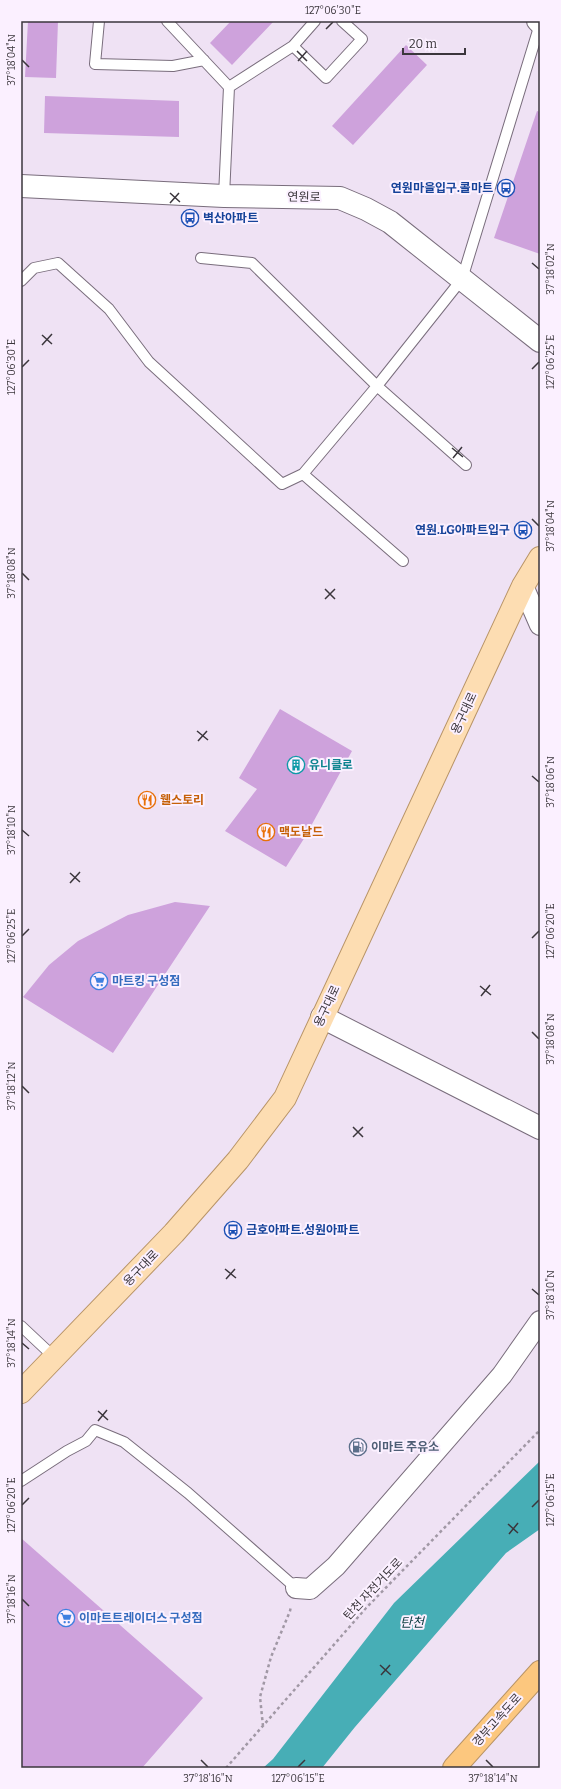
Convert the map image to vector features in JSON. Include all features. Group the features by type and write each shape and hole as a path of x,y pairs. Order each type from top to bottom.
{"highway":[{"name":"경부고속도로","path":"454,1768 540,1672"}],"main road":[{"name":"용구대로","path":"21,1392 174,1233 238,1160 285,1098 523,586 540,558"}],"street":[{"path":"537,21 540,24"},
{"name":"연원로","path":"21,186 224,196 340,198 366,209 390,222 540,341"},
{"path":"523,586 540,625"},
{"path":"322,1017 540,1128"},
{"path":"295,1587 310,1589 336,1566 502,1375 540,1321"}],"lane":[{"path":"99,21 95,64 172,66 204,60"},
{"path":"166,21 229,87 224,196"},
{"path":"229,87 293,46 315,21"},
{"path":"293,46 326,78 362,39 342,21"},
{"path":"21,281 34,268 58,264 109,309 149,362 282,484 303,474 377,386 462,278 540,24"},
{"path":"201,258 252,262 377,386 466,465"},
{"path":"303,474 403,561"},
{"path":"21,1326 54,1358"},
{"path":"21,1481 67,1451 86,1441 94,1430 124,1442 177,1483 295,1587"}],"path":[{"name":"탄천 자전거도로","path":"226,1768 366,1608 540,1430"},
{"path":"263,1726 260,1697 271,1657 290,1611 295,1587"}],"water":[{"name":"탄천","path":"540,1461 540,1529 506,1553 355,1727 322,1768 263,1768 273,1759 394,1603"}],"building":[{"path":"28,21 58,21 56,78 25,77"},
{"path":"231,21 274,21 232,65 210,43"},
{"path":"406,45 427,65 353,145 332,126"},
{"path":"45,96 179,101 179,137 44,133"},
{"path":"537,111 540,112 540,254 494,238"},
{"name":"유니클로","path":"280,709 352,751 305,837 286,867 225,831 257,789 239,778"},
{"name":"마트킹 구성점","path":"175,902 210,906 113,1053 23,997 49,965 78,941 128,915"},
{"name":"이마트트레이더스 구성점","path":"21,1538 203,1698 142,1768 21,1768"}],"place":[{"name":"연원마을입구.콜마트","path":"506,188"},
{"name":"벽산아파트","path":"190,218"},
{"name":"연원.LG아파트입구","path":"523,530"},
{"name":"유니클로","path":"296,765"},
{"name":"웰스토리","path":"147,800"},
{"name":"맥도날드","path":"266,832"},
{"name":"마트킹 구성점","path":"99,981"},
{"name":"금호아파트.성원아파트","path":"233,1230"},
{"name":"이마트 주유소","path":"358,1447"},
{"name":"이마트트레이더스 구성점","path":"66,1618"}]}
